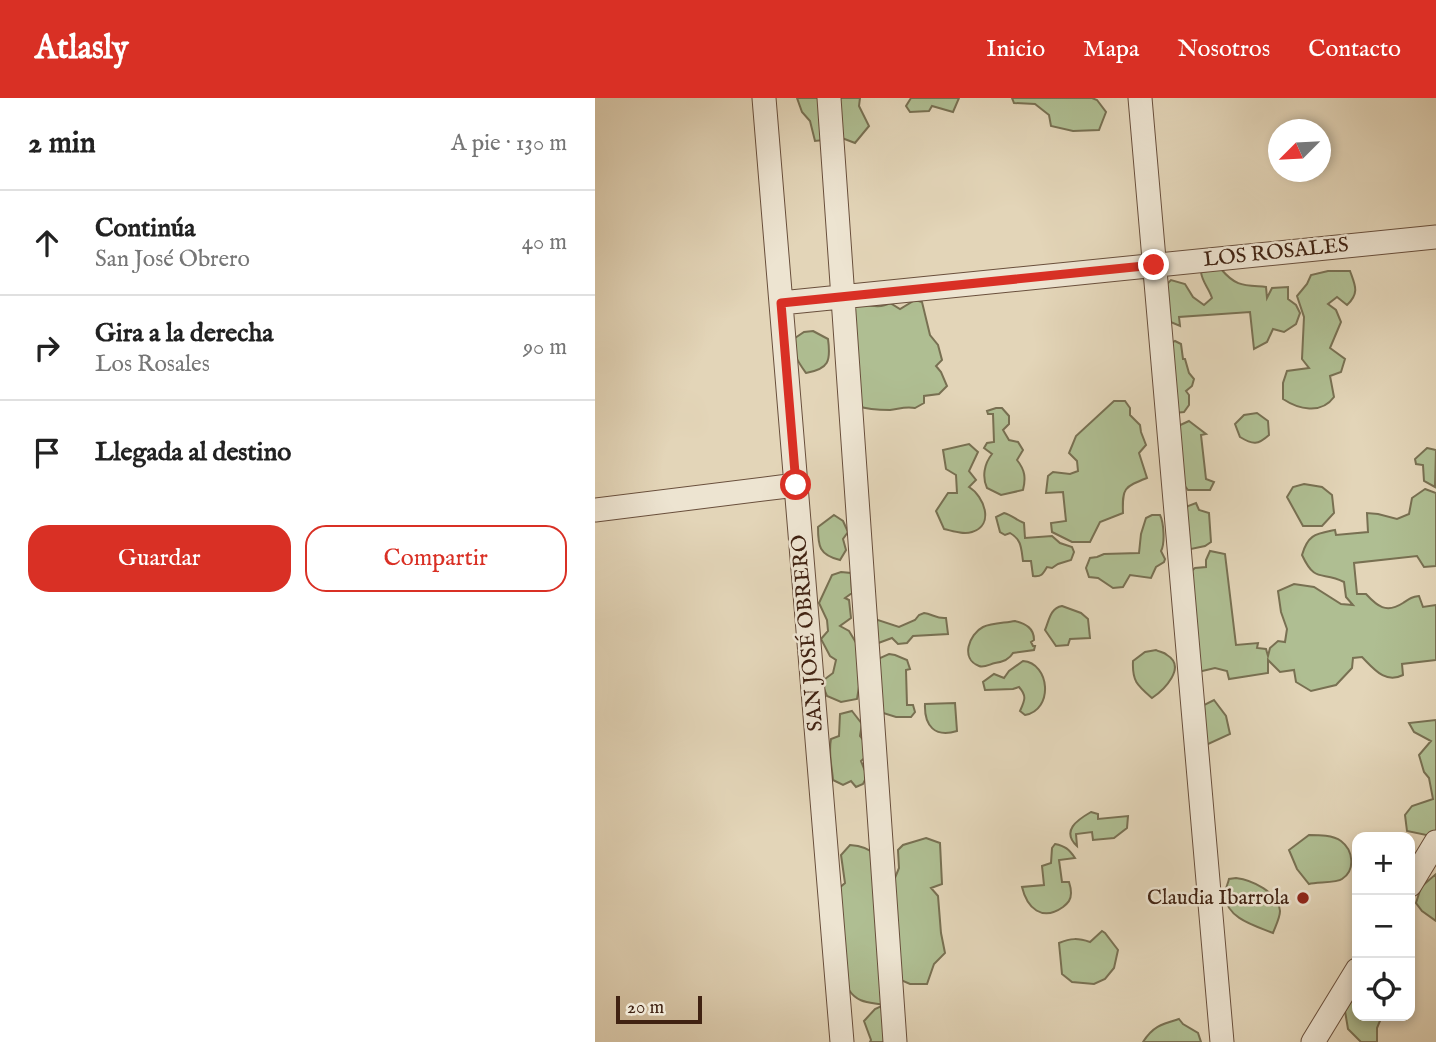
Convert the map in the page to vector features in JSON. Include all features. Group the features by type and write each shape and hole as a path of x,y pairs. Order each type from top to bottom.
{"street":[{"name":"SAN JOSÉ OBRERO","path":"764,98 842,1042"},
{"path":"829,98 895,1042"},
{"path":"1139,98 1222,1042"},
{"name":"LOS ROSALES","path":"781,303 1436,237"},
{"path":"595,510 796,485"},
{"path":"1415,877 1436,842"},
{"path":"1313,1042 1352,978"}],"green space":[{"path":"797,98 860,98 859,106 869,126 855,143 842,138 815,141 810,121 802,112"},
{"path":"911,98 959,98 953,112 932,106 929,111 910,112 906,106"},
{"path":"1012,98 1092,98 1097,100 1106,112 1099,130 1073,131 1051,126 1049,115 1035,104 1014,103"},
{"path":"1221,269 1236,282 1266,287 1267,298 1272,288 1288,287 1288,299 1296,305 1300,313 1296,324 1284,332 1273,329 1267,342 1254,349 1250,312 1179,317 1180,326 1166,320 1164,287 1171,280 1185,284 1193,297 1204,305 1212,298 1201,272"},
{"path":"1328,271 1350,271 1355,285 1354,297 1347,305 1337,297 1328,304 1336,310 1341,322 1330,348 1345,359 1341,372 1330,376 1334,397 1329,403 1316,408 1302,408 1283,399 1283,383 1287,371 1309,368 1302,359 1304,317 1297,296 1311,275"},
{"path":"915,300 922,302 930,335 938,345 942,360 936,366 947,386 939,394 924,396 924,403 915,408 887,410 858,406 852,301 876,306 890,303 900,309"},
{"path":"813,331 828,339 829,353 824,366 806,373 796,357 795,338 804,332"},
{"path":"1175,341 1181,344 1183,359 1194,379 1192,386 1186,391 1189,405 1184,412 1175,413 1169,377 1175,371 1170,344"},
{"path":"1114,401 1125,401 1130,408 1130,415 1140,425 1146,445 1139,453 1147,478 1126,489 1123,513 1100,522 1090,542 1072,542 1052,532 1051,523 1066,521 1063,492 1046,493 1048,476 1053,472 1070,474 1078,471 1077,461 1069,453 1076,436"},
{"path":"1002,408 1009,416 1009,424 1003,430 1009,440 1018,442 1023,450 1017,460 1024,474 1023,490 1001,495 987,488 984,475 992,454 984,448 987,443 994,442 993,414 988,414 987,411"},
{"path":"1257,413 1268,421 1269,435 1262,441 1252,443 1240,437 1235,424 1244,415"},
{"path":"1189,421 1206,434 1201,435 1206,479 1214,482 1210,490 1188,490 1178,477 1176,427"},
{"path":"969,444 978,452 969,471 976,480 969,487 983,503 985,517 979,528 962,533 944,529 936,511 948,493 957,493 956,475 946,469 943,450"},
{"path":"1427,448 1436,450 1435,487 1424,481 1423,465 1416,464 1415,459"},
{"path":"1304,484 1322,487 1332,495 1334,513 1322,526 1303,526 1287,497 1293,487"},
{"path":"1425,489 1436,493 1436,566 1424,567 1417,556 1354,563 1357,594 1366,594 1378,605 1392,608 1419,596 1423,607 1436,605 1436,660 1402,664 1403,675 1391,678 1380,674 1362,657 1353,658 1352,668 1336,685 1311,691 1296,682 1294,670 1280,672 1268,660 1268,673 1229,679 1227,671 1215,668 1198,672 1189,573 1195,568 1206,567 1210,551 1225,554 1236,645 1258,643 1257,648 1266,649 1268,656 1270,648 1278,641 1285,642 1287,629 1278,591 1294,584 1314,587 1341,604 1353,605 1346,597 1344,582 1316,574 1307,564 1302,555 1310,539 1335,530 1336,535 1368,532 1367,513 1397,519 1409,514 1412,498"},
{"path":"1196,503 1199,510 1209,513 1211,542 1191,549 1186,545 1180,515 1188,506"},
{"path":"1004,513 1024,523 1025,538 1052,536 1060,543 1072,547 1074,552 1071,560 1052,568 1047,567 1042,574 1033,576 1031,561 1023,561 1017,538 1010,533 1005,535 1000,532 996,517"},
{"path":"834,515 843,521 848,532 843,539 846,550 840,560 824,552 818,539 818,527"},
{"path":"1160,515 1163,528 1161,551 1165,559 1156,567 1151,578 1130,575 1123,587 1113,588 1098,578 1089,577 1086,568 1090,558 1104,554 1139,553 1146,518"},
{"path":"851,573 852,593 845,598 849,600 851,618 840,626 849,631 864,656 857,699 841,702 827,696 821,682 833,673 836,660 830,656 821,639 828,631 827,620 819,603 832,575"},
{"path":"1062,606 1081,613 1088,619 1090,638 1070,639 1068,645 1056,646 1045,630 1052,612"},
{"path":"924,613 946,618 948,634 913,636 907,643 898,644 892,638 873,645 875,619 899,627"},
{"path":"1015,621 1031,630 1034,650 1013,653 1005,660 985,666 973,663 968,652 978,630"},
{"path":"1156,650 1173,660 1175,666 1167,684 1152,698 1137,682 1133,673 1133,661 1145,652"},
{"path":"889,654 907,660 910,669 906,670 907,705 913,705 915,712 911,717 896,717 880,712 872,665"},
{"path":"1023,661 1039,670 1045,687 1041,705 1025,715 1020,711 1024,698 1019,687 985,690 983,682 994,674 1004,678"},
{"path":"1214,700 1226,716 1230,734 1206,745 1204,705"},
{"path":"955,703 957,731 943,733 932,728 926,718 925,704"},
{"path":"852,711 862,724 860,736 868,755 861,761 867,776 863,784 856,787 851,781 843,785 833,780 830,755 831,739 839,736 840,714"},
{"path":"1436,720 1436,837 1407,831 1405,815 1412,806 1433,799 1429,778 1424,772 1419,755 1431,741 1414,732 1409,723"},
{"path":"1091,812 1098,814 1098,819 1128,816 1127,828 1114,838 1093,840 1092,832 1076,834 1077,846 1070,835 1073,826"},
{"path":"1309,835 1334,838 1348,849 1351,865 1342,879 1309,884 1297,869 1289,850"},
{"path":"926,838 940,843 942,884 931,888 938,896 945,953 934,964 927,984 910,984 892,976 897,1042 870,1042 864,1021 875,1009 884,1005 861,1000 849,990 831,895 845,883 841,855 850,845 868,849 878,859 890,890 899,868 898,850 903,845"},
{"path":"1055,844 1066,848 1075,858 1059,860 1062,882 1069,882 1071,895 1063,907 1042,913 1032,907 1022,887 1044,885 1042,866 1051,863 1052,848"},
{"path":"1436,874 1436,921 1416,903 1421,887"},
{"path":"1236,878 1256,884 1275,898 1280,911 1273,933 1243,920 1231,910 1225,892 1229,879"},
{"path":"1102,931 1118,950 1114,968 1105,979 1094,984 1072,982 1062,974 1059,943 1075,939 1090,942"},
{"path":"1351,1001 1352,1021 1380,1021 1377,1042 1361,1042 1348,1029 1345,1011"},
{"path":"1179,1019 1198,1033 1201,1042 1143,1042 1158,1026"}],"place":[{"name":"Claudia Ibarrola","path":"1303,898"}],"route":[{"path":"796,485 781,303 1154,265"}]}
